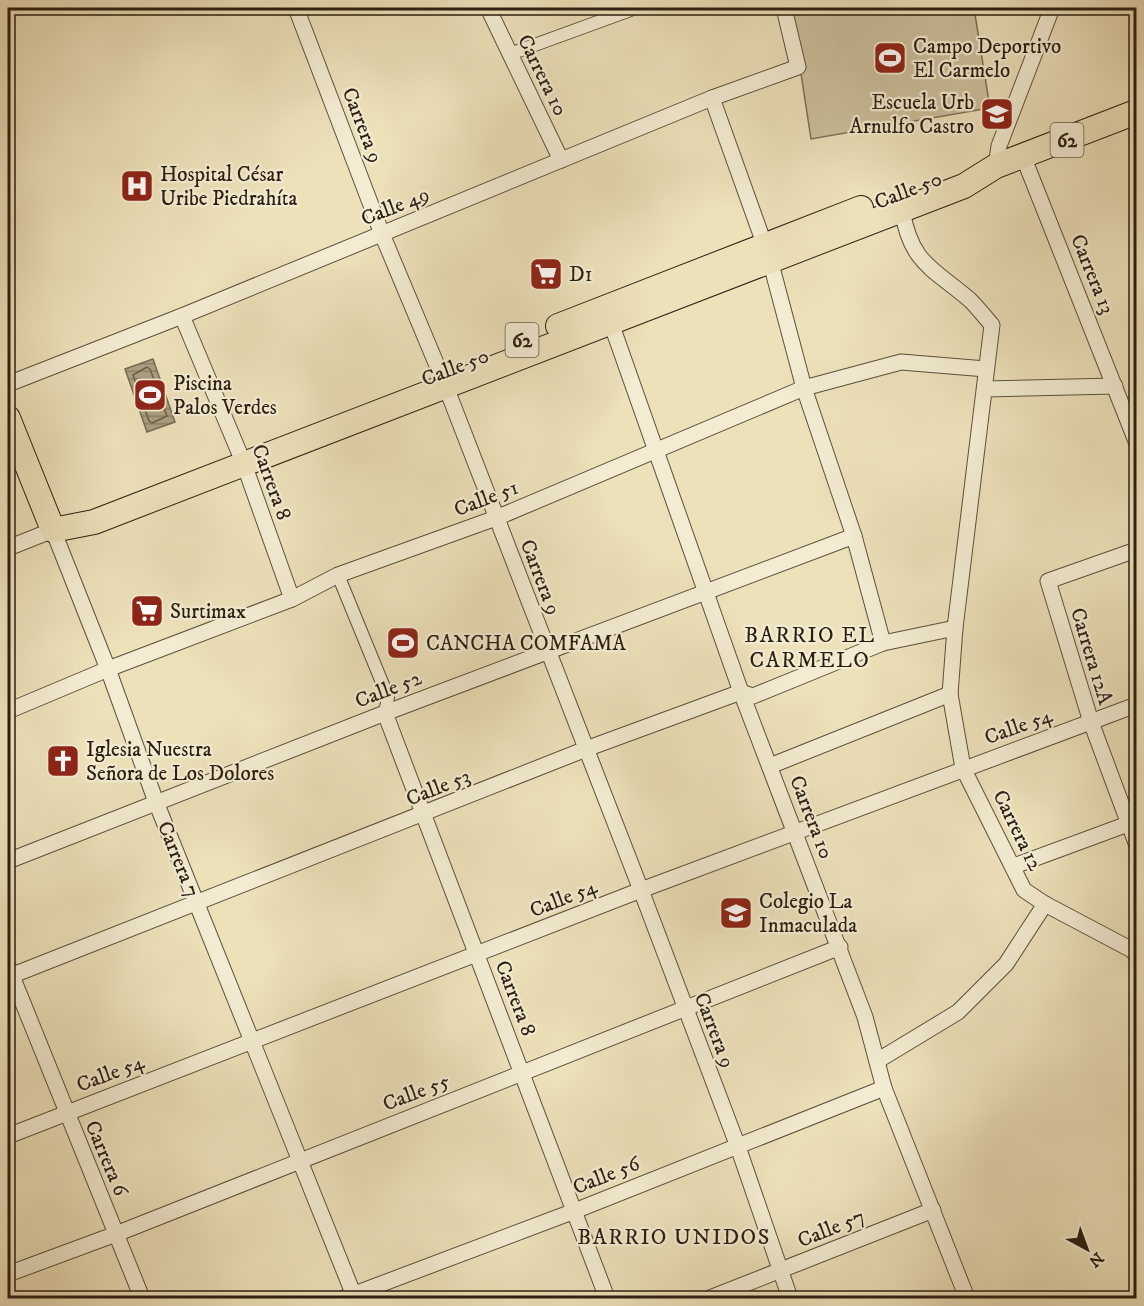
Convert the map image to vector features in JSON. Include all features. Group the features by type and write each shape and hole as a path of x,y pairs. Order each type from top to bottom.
{"main road":[{"name":"Calle 50","path":"443,380 611,323 767,252 902,210 964,186 996,166 1137,111"},
{"name":"Calle 50","path":"53,530 93,522 242,457 767,252 958,171 996,166"},
{"name":"Carrera 7","path":"8,418 53,530"}],"street":[{"name":"Carrera 9","path":"296,8 382,234 443,380 641,890 737,1144 790,1299"},
{"name":"Carrera 10","path":"488,8 561,160"},
{"path":"510,54 636,8"},
{"name":"Calle 49","path":"8,384 182,316 712,98 798,67 784,8"},
{"path":"996,166 999,146 1052,8"},
{"path":"712,98 767,252 804,388 854,536 883,643"},
{"name":"Carrera 13","path":"1023,156 1137,441"},
{"name":"Carrera 12","path":"902,210 906,234 926,267 970,301 992,325 955,628 950,694 963,768 1024,890 1045,904 1132,950 1137,955"},
{"name":"Carrera 8","path":"182,316 242,457 292,599"},
{"path":"611,323 654,451"},
{"name":"Calle 51","path":"8,711 108,669 292,599 338,575 496,518 804,388 901,362 986,369"},
{"path":"984,388 1115,386"},
{"name":"Carrera 10","path":"654,451 741,692 840,946 865,1017 884,1088 967,1299"},
{"name":"Calle 50","path":"8,548 53,530"},
{"name":"Carrera 7","path":"53,530 108,669 156,802 301,1160 351,1297"},
{"name":"Calle 52","path":"8,861 385,713 854,536"},
{"name":"Carrera 12A","path":"1137,550 1048,581 1090,722 1134,822 1137,843"},
{"path":"338,575 388,697 385,713"},
{"name":"Calle 53","path":"9,973 423,815 586,749 741,692 753,696 883,643 955,628"},
{"path":"770,766 950,694"},
{"name":"Calle 54","path":"8,1136 641,890 1137,705"},
{"name":"Carrera 8","path":"385,713 522,1073 572,1212 607,1299"},
{"path":"1014,866 1134,822"},
{"path":"877,1061 958,1012 1006,964 1045,904"},
{"name":"Calle 55","path":"8,1274 116,1234 840,946"},
{"name":"Carrera 6","path":"9,973 142,1299"},
{"name":"Calle 56","path":"351,1297 884,1088"},
{"name":"Calle 57","path":"710,1299 933,1210"}],"shaded area":[{"name":"Campo Deportivo El Carmelo","path":"791,8 974,8 990,108 811,139"}],"water":[{"name":"Piscina Palos Verdes","path":"153,359 175,422 147,432 125,369"}],"place":[{"name":"Campo Deportivo El Carmelo","path":"890,58"},
{"name":"Escuela Urb Arnulfo Castro","path":"997,114"},
{"name":"Hospital César Uribe Piedrahíta","path":"137,186"},
{"name":"D1","path":"546,274"},
{"name":"Piscina Palos Verdes","path":"150,395"},
{"name":"Surtimax","path":"147,611"},
{"name":"CANCHA COMFAMA","path":"403,643"},
{"name":"Iglesia Nuestra Señora de Los Dolores","path":"63,761"},
{"name":"Colegio La Inmaculada","path":"736,913"}],"district":[{"name":"BARRIO EL CARMELO","path":"810,646"},
{"name":"BARRIO UNIDOS","path":"674,1236"}]}
